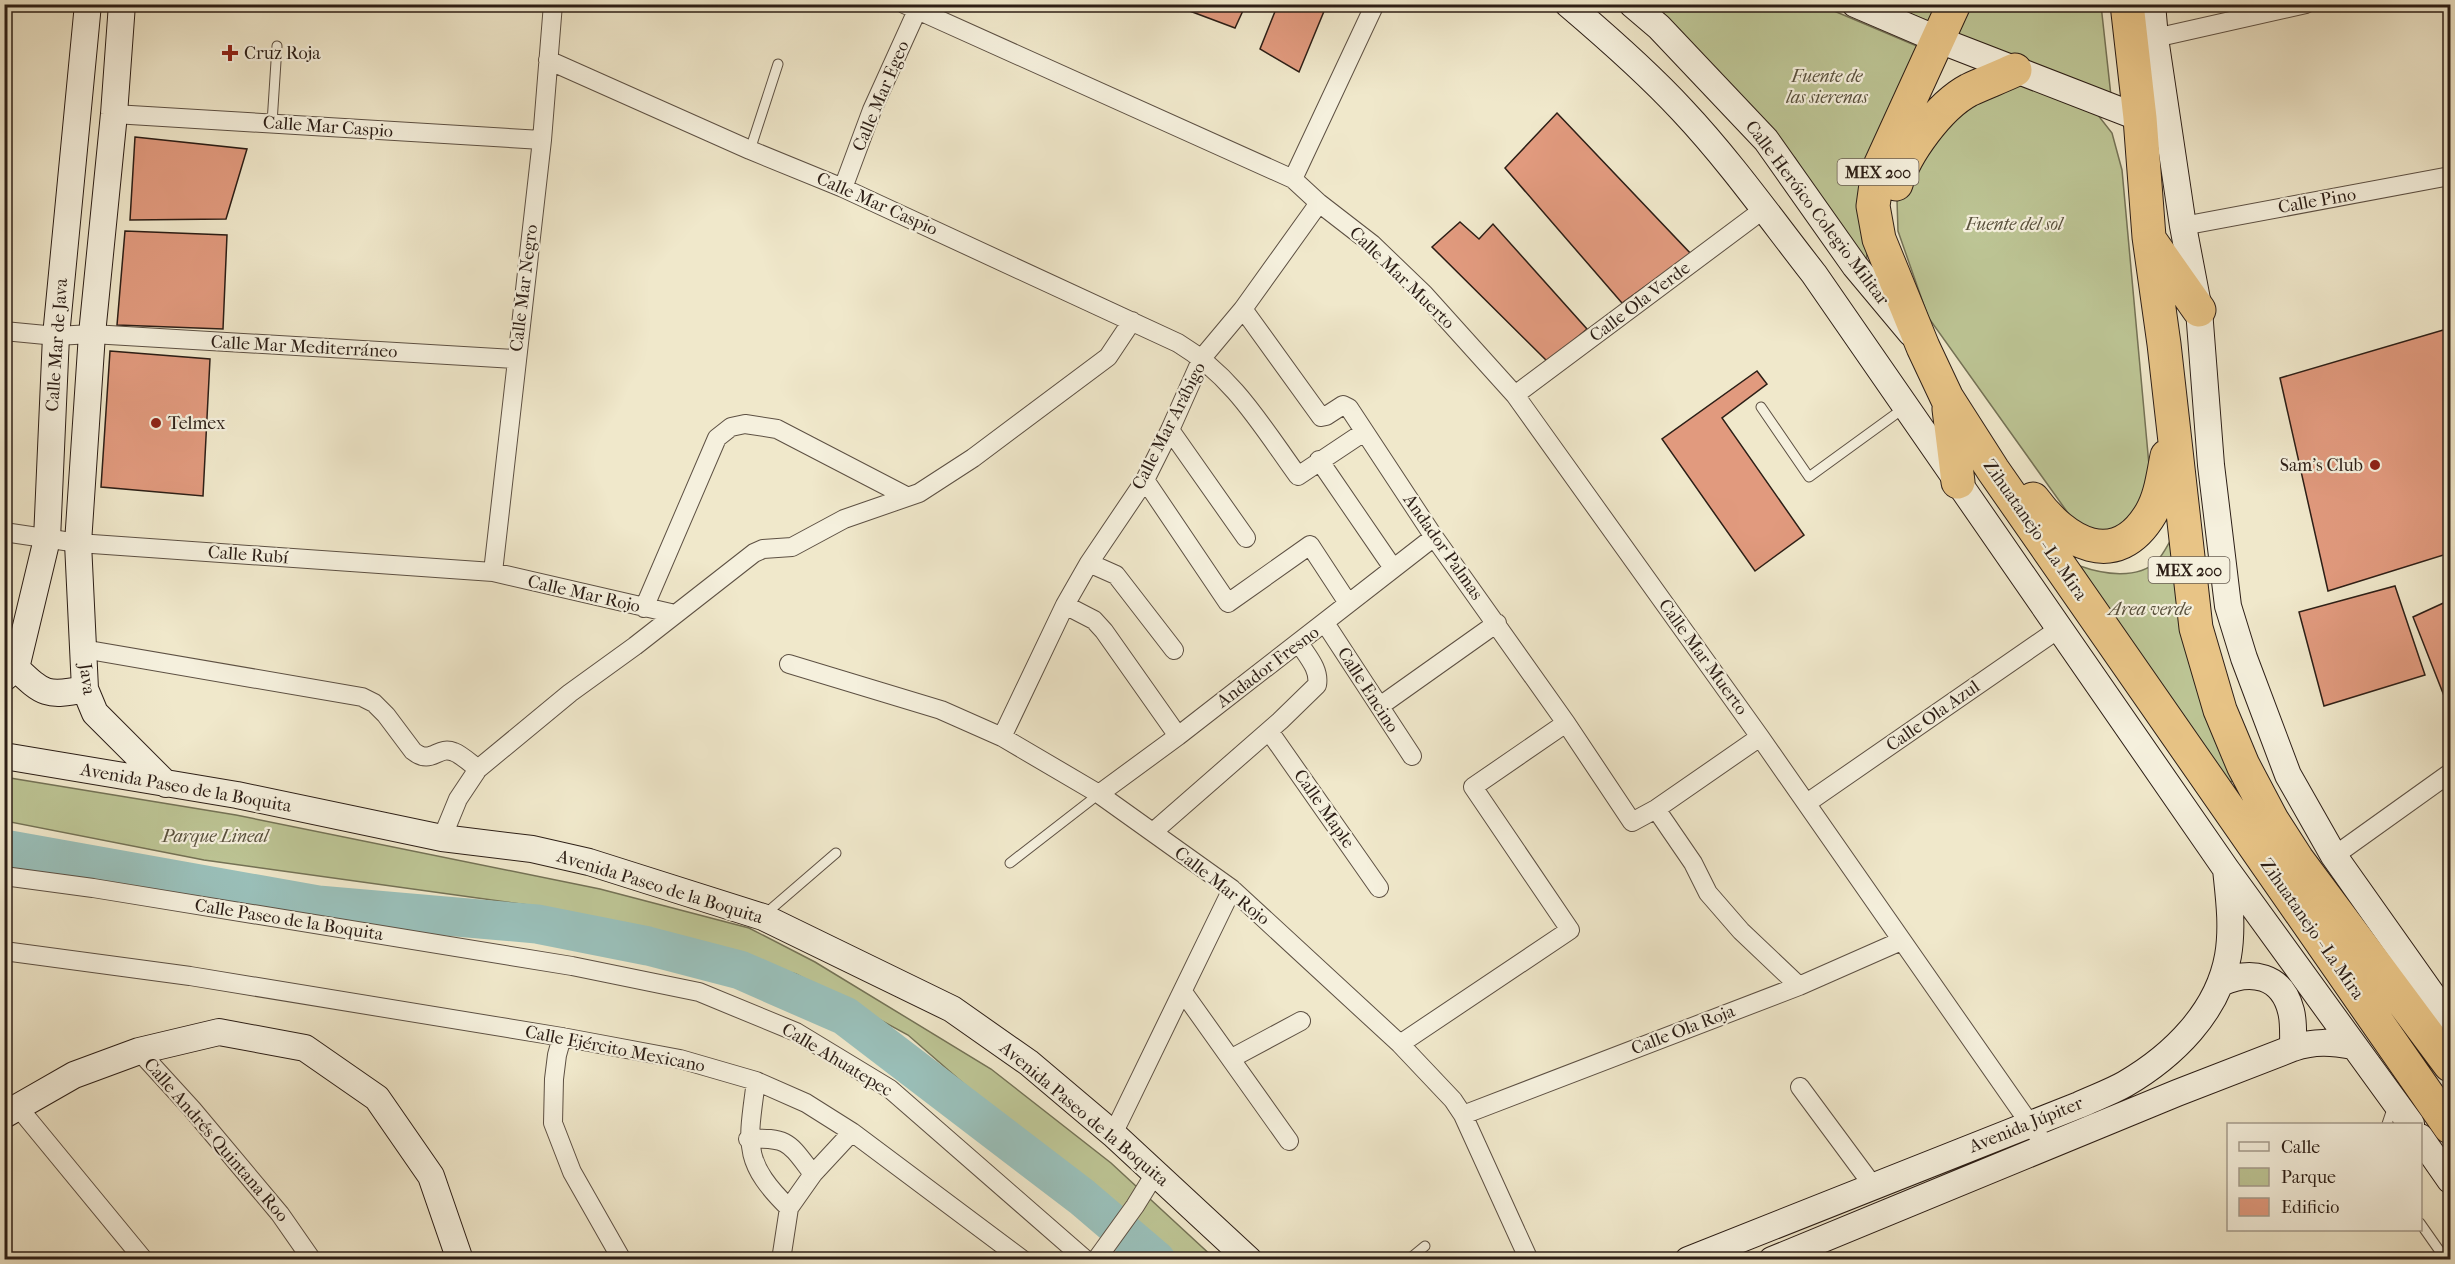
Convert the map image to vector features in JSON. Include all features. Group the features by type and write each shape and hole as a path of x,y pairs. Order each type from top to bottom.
{"highway":[{"name":"Zihuatanejo - La Mira","path":"1954,4 1878,170 1873,206 1879,238 1923,347 1947,398 2006,489 2451,1127"},
{"name":"Zihuatanejo - La Mira","path":"2127,4 2135,64 2149,237 2164,344 2196,628 2220,710 2243,765 2272,820 2297,859 2451,1065"},
{"path":"2135,64 2144,40 2152,4"},
{"path":"1879,238 1899,174 1926,127 1966,91 2016,70"},
{"path":"2149,237 2199,310"},
{"path":"1923,347 2045,515 2071,537 2086,545 2099,548 2114,546 2126,540 2151,514 2159,493 2172,431"},
{"path":"1947,398 1958,482"}],"main road":[{"name":"Calle Mar de Java","path":"10,673 47,539 56,336 88,4"},
{"name":"Calle Mar de Java","path":"78,543 92,334 114,114 122,4"},
{"path":"1568,4 1617,45 1683,110 1814,274 2226,869 2353,1046 2391,1113 2408,1123"},
{"name":"Calle Heróico Colegio Militar","path":"1632,4 1659,27 1766,140 1855,266 1923,347"},
{"path":"1855,4 1939,40 2140,118"},
{"path":"2152,4 2183,226 2199,310 2211,465 2228,606 2244,658 2288,775 2334,856 2451,1020"},
{"path":"83,57 117,62"},
{"name":"Java","path":"78,543 85,689 95,713 166,784"},
{"path":"10,673 39,690 61,694 85,689"},
{"name":"Avenida Paseo de la Boquita","path":"4,756 237,795 442,838 532,849 589,862 763,917 952,1009 1029,1063 1113,1134 1249,1260"},
{"name":"Avenida Júpiter","path":"1688,1260 2125,1084 2163,1058 2200,1021 2221,983 2228,956 2231,929 2226,869"},
{"path":"2221,983 2234,977 2254,975 2270,981 2284,994 2291,1011 2293,1048"},
{"path":"11,1111 74,1076 140,1051 219,1032 305,1048 376,1098 431,1176 460,1260"},
{"name":"Avenida Júpiter","path":"1772,1260 2293,1048 2326,1041 2353,1046"},
{"path":"2422,1138 2451,1180"}],"street":[{"name":"Calle Mar Negro","path":"493,572 542,140 553,4"},
{"path":"1293,179 1375,4"},
{"path":"2155,38 2306,4"},
{"path":"914,7 1293,179 1319,203"},
{"name":"Calle Mar Egeo","path":"843,188 914,7"},
{"name":"Calle Mar Caspio","path":"548,60 750,150 843,188 1138,324 1178,343 1202,358"},
{"name":"Calle Mar Caspio","path":"114,114 542,140"},
{"name":"Calle Pino","path":"2183,226 2451,176"},
{"name":"Calle Mar Arábigo","path":"1002,737 1065,605 1089,563 1145,480 1202,358 1244,309 1319,203"},
{"name":"Calle Mar Muerto","path":"1319,203 1372,244 1417,287 1515,395 1807,803 2046,1147"},
{"name":"Calle Ola Verde","path":"1515,395 1764,209"},
{"name":"Andador Palmas","path":"1244,309 1321,417 1343,405 1349,408 1434,537 1497,623 1632,822 1656,809"},
{"path":"442,838 458,800 478,769 570,693 754,553 764,549 792,547 844,519 919,493 973,458 1108,357 1138,324"},
{"name":"Calle Mar Mediterráneo","path":"4,331 56,336 92,334 516,359"},
{"path":"1202,358 1234,389 1298,476 1364,432"},
{"path":"644,608 717,438 731,427 745,424 777,429 908,497"},
{"path":"1170,430 1246,538"},
{"path":"1319,460 1393,568"},
{"path":"1145,480 1228,603 1310,545 1348,603"},
{"name":"Calle Rubí","path":"4,532 78,543 493,572"},
{"name":"Andador Fresno","path":"1099,794 1178,736 1434,537"},
{"path":"1089,563 1116,575 1174,650"},
{"name":"Calle Mar Rojo","path":"493,572 675,614"},
{"path":"1065,605 1094,620 1104,631 1178,736"},
{"name":"Calle Encino","path":"1325,623 1412,756"},
{"path":"1380,706 1497,623"},
{"name":"Calle Ola Azul","path":"1807,803 2060,628"},
{"path":"1153,832 1317,685 1318,678 1315,668 1299,643"},
{"path":"83,649 362,697 374,703 420,757 430,758 446,750 454,752 478,769"},
{"name":"Calle Mar Rojo","path":"789,664 942,710 1002,737 1099,794 1232,889 1400,1044 1453,1100 1463,1115 1529,1260"},
{"path":"1400,1044 1570,930 1473,787 1566,723"},
{"name":"Calle Maple","path":"1269,730 1378,888"},
{"path":"1760,737 1656,809 1693,863 1708,893 1741,931 1799,986"},
{"path":"2334,856 2451,773"},
{"name":"Calle Paseo de la Boquita","path":"4,876 93,888 573,966"},
{"path":"1113,1134 1232,889"},
{"name":"Calle Ola Roja","path":"1463,1115 1799,986 1901,940"},
{"name":"Calle Ejército Mexicano","path":"4,951 190,976 562,1037 680,1059 756,1081 806,1103 852,1132 1023,1260"},
{"name":"Calle Ahuatepec","path":"573,966 699,992 796,1032 890,1089 1086,1260"},
{"path":"1183,992 1289,1141"},
{"path":"1232,1058 1301,1021"},
{"path":"562,1037 554,1079 553,1123 572,1172 622,1260"},
{"name":"Calle Andrés Quintana Roo","path":"140,1051 280,1214 312,1260"},
{"path":"756,1081 748,1139 757,1168 768,1188 789,1208"},
{"path":"1800,1087 1874,1187"},
{"path":"11,1111 144,1260"},
{"path":"781,1260 789,1208 813,1174 852,1132"},
{"path":"748,1139 773,1138 785,1142 813,1174"},
{"path":"1096,1260 1135,1206 1155,1172"}],"lane":[{"path":"272,123 277,46"},
{"path":"750,150 778,64"},
{"path":"1761,407 1809,477 1906,407"},
{"path":"1010,863 1099,794"},
{"path":"763,917 836,853"},
{"path":"2422,1224 2446,1260"},
{"path":"1408,1260 1425,1246"}],"green space":[{"name":"Fuente de las sierenas","path":"1644,5 1820,5 1924,49 1867,251 1866,271 1795,158"},
{"path":"1887,5 1944,5 1936,24"},
{"path":"1969,5 2101,5 2111,96 1955,41"},
{"name":"Fuente del sol","path":"2026,81 2094,110 2112,133 2122,170 2151,487 2120,535 2078,527 1928,317 1898,231 1897,200 1902,179 1968,97"},
{"name":"Area verde","path":"2175,533 2243,772 2226,786 2080,566 2120,574 2140,571 2157,561"},
{"name":"Parque Lineal","path":"4,777 236,815 600,889 749,928 815,962 991,1069 1111,1163 1215,1259 1174,1259 1086,1190 908,1035 796,974 535,906 204,860 5,821"}],"building":[{"path":"1171,4 1246,4 1235,28"},
{"path":"1278,4 1327,4 1299,72 1260,49"},
{"path":"1557,113 1691,254 1622,303 1505,168"},
{"path":"135,137 247,149 226,219 130,220"},
{"path":"1460,222 1479,239 1493,224 1587,329 1548,362 1432,247"},
{"path":"125,231 227,235 223,329 117,325"},
{"name":"Sam's Club","path":"2450,328 2450,553 2328,591 2280,378"},
{"name":"Telmex","path":"110,351 210,359 203,496 101,487"},
{"path":"1757,371 1767,384 1722,418 1804,535 1755,571 1662,439"},
{"path":"2395,586 2425,675 2324,706 2299,612"},
{"path":"2450,600 2450,711 2413,617"}],"waterway":[{"path":"4,849 318,905 537,924 648,946 740,970 845,1016 1082,1197 1156,1260"}],"place":[{"name":"Cruz Roja","path":"230,53"},
{"name":"Telmex","path":"156,423"},
{"name":"Sam's Club","path":"2375,465"}]}
